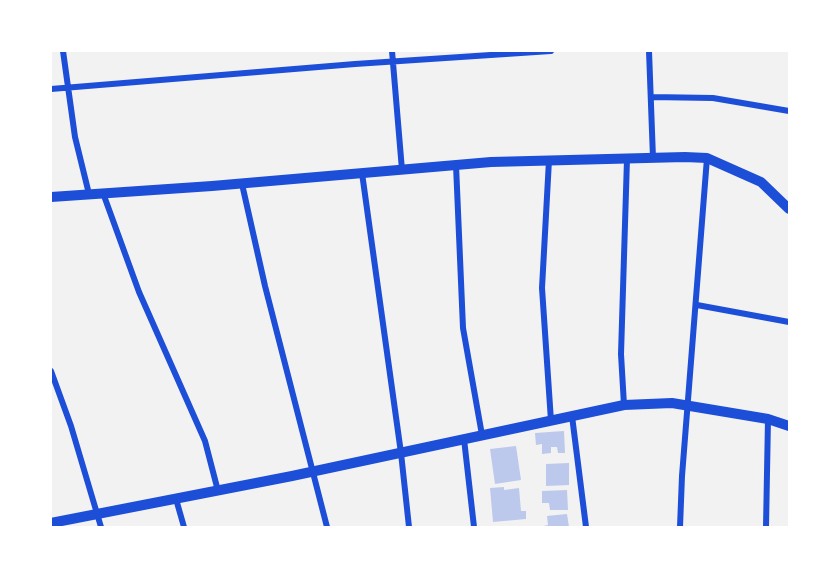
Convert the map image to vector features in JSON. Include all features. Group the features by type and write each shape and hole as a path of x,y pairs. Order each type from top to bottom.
{"street":[{"path":"63,51 75,137 89,194"},
{"path":"392,51 402,170"},
{"path":"51,89 393,61 551,51"},
{"path":"649,51 653,158"},
{"path":"651,97 713,98 789,111"},
{"path":"51,197 242,184 456,165 549,160 707,158 761,182 789,209"},
{"path":"680,527 707,158"},
{"path":"624,405 621,354 627,159"},
{"path":"549,160 542,288 550,421"},
{"path":"456,165 464,328 482,435"},
{"path":"362,173 401,453 409,527"},
{"path":"242,184 264,286 327,527"},
{"path":"103,194 139,292 205,441 218,491"},
{"path":"697,305 789,322"},
{"path":"51,371 71,426 101,527"},
{"path":"51,523 218,491 624,405 672,403 768,419 789,426"},
{"path":"572,416 586,527"},
{"path":"766,527 768,419"},
{"path":"464,439 474,527"},
{"path":"176,499 184,527"}],"building":[{"path":"564,431 565,453 558,453 557,447 551,447 551,453 542,454 542,444 536,445 535,433"},
{"path":"516,446 521,480 495,484 490,449"},
{"path":"569,463 569,485 546,486 546,464"},
{"path":"504,487 504,490 519,488 521,511 526,511 526,519 493,522 490,488"},
{"path":"567,490 568,510 550,510 549,503 542,503 542,491"},
{"path":"567,514 569,527 540,527 548,525 547,516"}]}
